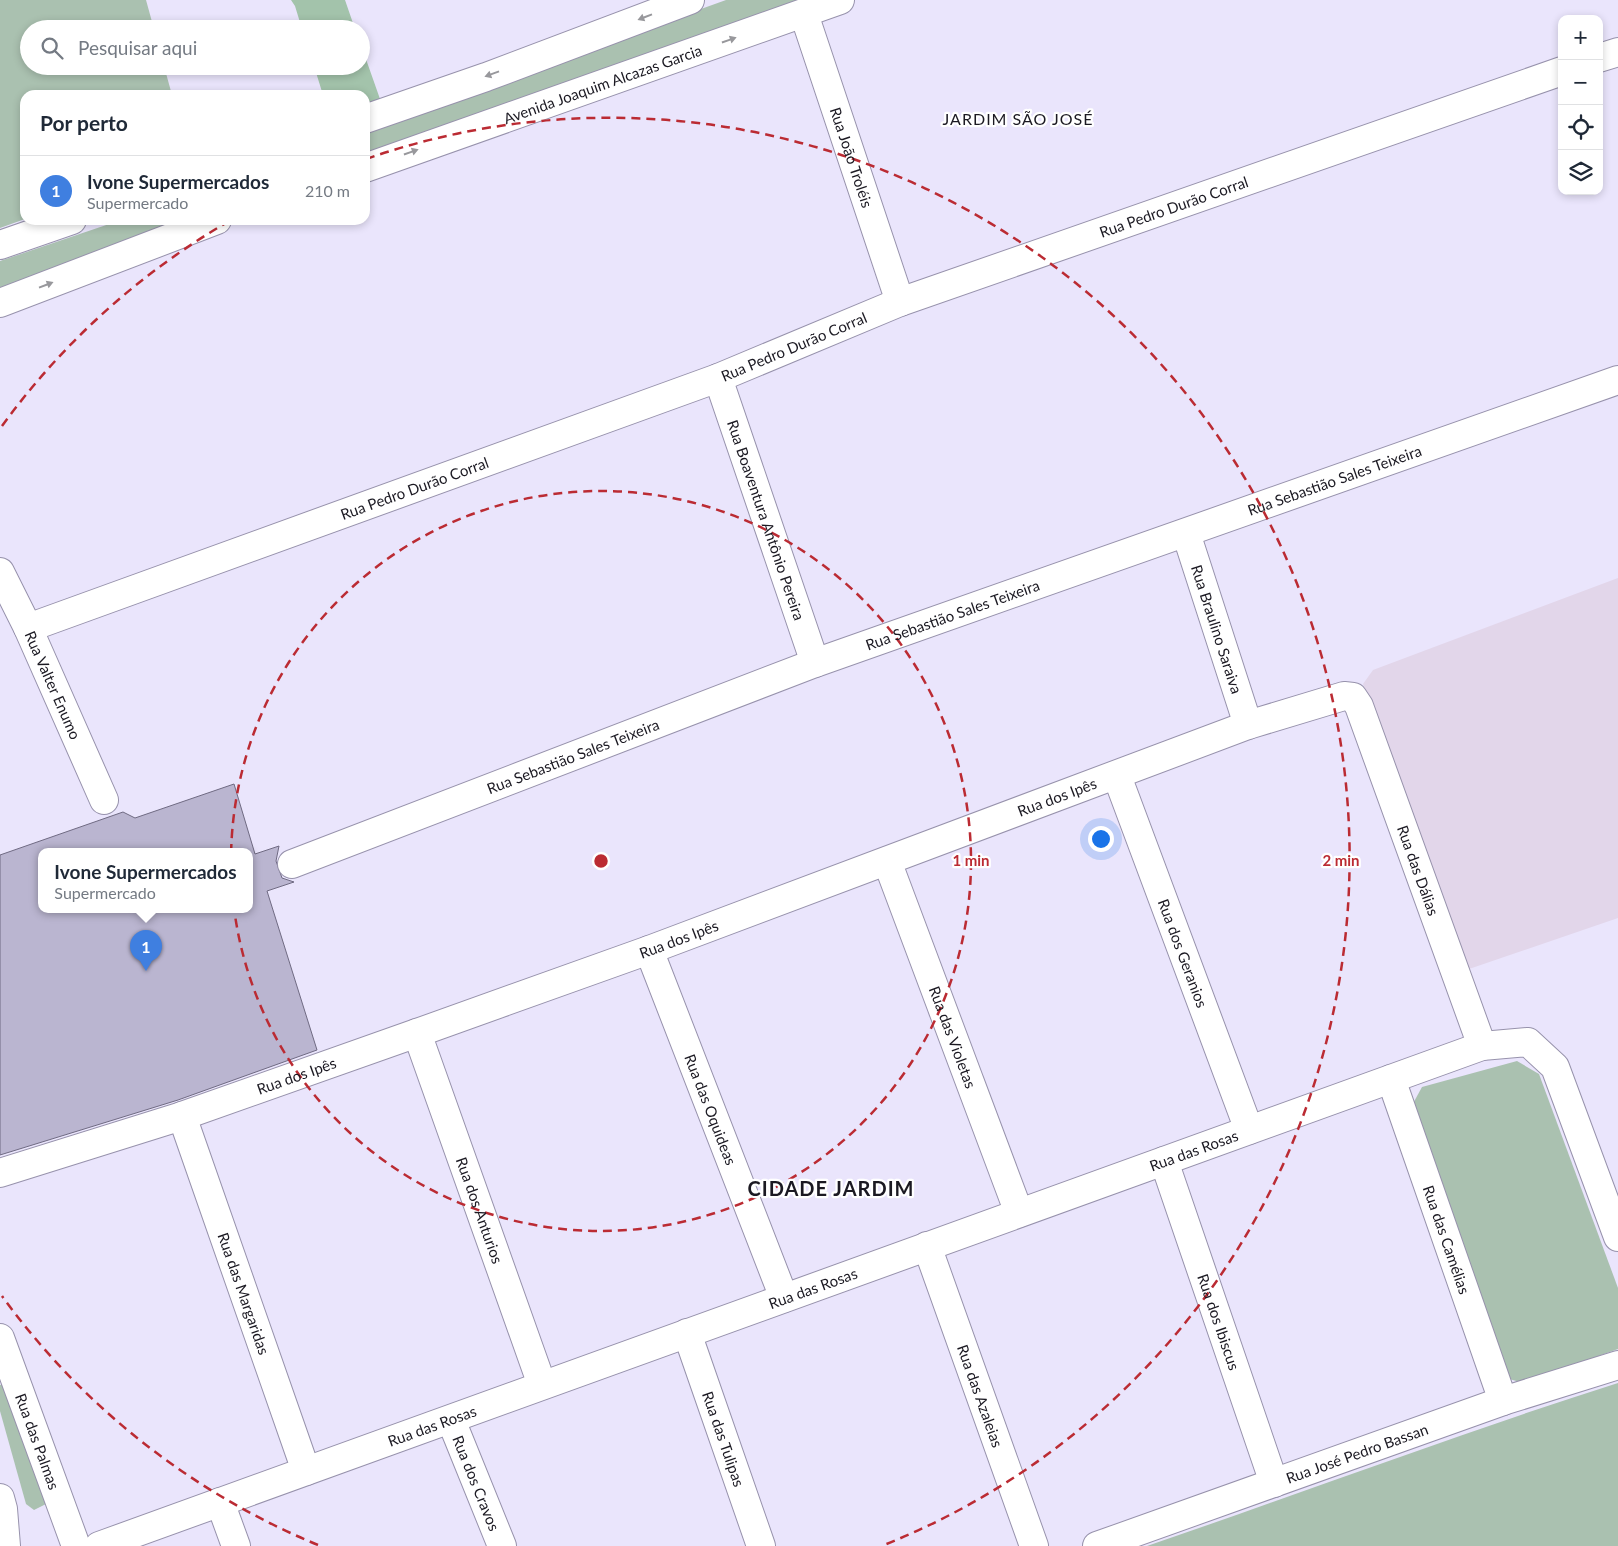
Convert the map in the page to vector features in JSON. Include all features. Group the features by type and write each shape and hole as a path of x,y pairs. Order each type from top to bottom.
{"street":[{"path":"370,117 486,77 690,0"},
{"name":"Avenida Joaquim Alcazas Garcia","path":"370,166 840,0"},
{"name":"Rua João Troléis","path":"804,14 900,302"},
{"path":"1603,57 1618,52"},
{"name":"Rua Pedro Durão Corral","path":"28,628 718,378 900,302 1558,73"},
{"path":"0,245 58,225"},
{"path":"0,303 200,225"},
{"name":"Rua Boaventura Antônio Pereira","path":"718,378 815,663"},
{"name":"Rua Sebastião Sales Teixeira","path":"292,864 815,663 1618,380"},
{"name":"Rua Braulino Saraiva","path":"1186,533 1248,725"},
{"name":"Rua Valter Enumo","path":"0,572 28,628 104,800"},
{"name":"Rua dos Ipês","path":"0,1173 182,1116 649,950 1117,776 1248,725 1344,696 1354,697"},
{"name":"Rua das Dálias","path":"1354,697 1360,706 1482,1046"},
{"name":"Rua dos Geranios","path":"1117,776 1249,1130"},
{"name":"Rua das Violetas","path":"887,861 1019,1213"},
{"name":"Rua das Oquideas","path":"649,950 784,1298"},
{"name":"Rua dos Anturios","path":"417,1033 542,1386"},
{"name":"Rua das Rosas","path":"99,1546 1482,1046 1528,1042 1555,1067 1618,1237"},
{"name":"Rua das Camélias","path":"1391,1079 1503,1401"},
{"name":"Rua das Margaridas","path":"182,1116 306,1471"},
{"name":"Rua dos Ibiscus","path":"1164,1161 1274,1483"},
{"name":"Rua das Azaleias","path":"927,1246 1034,1546"},
{"name":"Rua das Tulipas","path":"687,1333 761,1546"},
{"name":"Rua das Palmas","path":"0,1338 76,1546"},
{"name":"Rua José Pedro Bassan","path":"1097,1546 1503,1401 1618,1365"},
{"name":"Rua dos Cravos","path":"451,1420 502,1546"},
{"path":"0,1498 4,1509 6,1546"},
{"path":"220,1502 236,1546"}],"shaded area":[{"path":"1618,578 1618,918 1469,969 1363,684 1373,670"}],"green space":[{"path":"0,0 146,0 152,20 20,20 20,75 166,75 171,90 20,90 20,221 0,228"},
{"path":"291,0 345,0 352,20 299,20"},
{"path":"726,0 805,0 370,153 370,128"},
{"path":"370,71 380,99 370,102 370,90 321,90 317,75 370,75"},
{"path":"106,225 182,225 0,288 0,261"},
{"path":"1517,1061 1539,1074 1618,1288 1618,1349 1523,1383 1506,1378 1410,1109 1422,1087"},
{"path":"1618,1383 1618,1546 1147,1546 1500,1422"},
{"path":"3,1384 46,1504 34,1510 26,1504 0,1411 0,1385"}],"building":[{"path":"234,784 255,854 279,846 276,861 282,878 294,882 267,891 317,1050 178,1100 0,1155 0,855 123,812 135,818"}],"place":[{"name":"Ivone Supermercados","path":"146,971"}],"district":[{"name":"JARDIM SÃO JOSÉ","path":"1018,118"},
{"name":"CIDADE JARDIM","path":"831,1188"}]}
